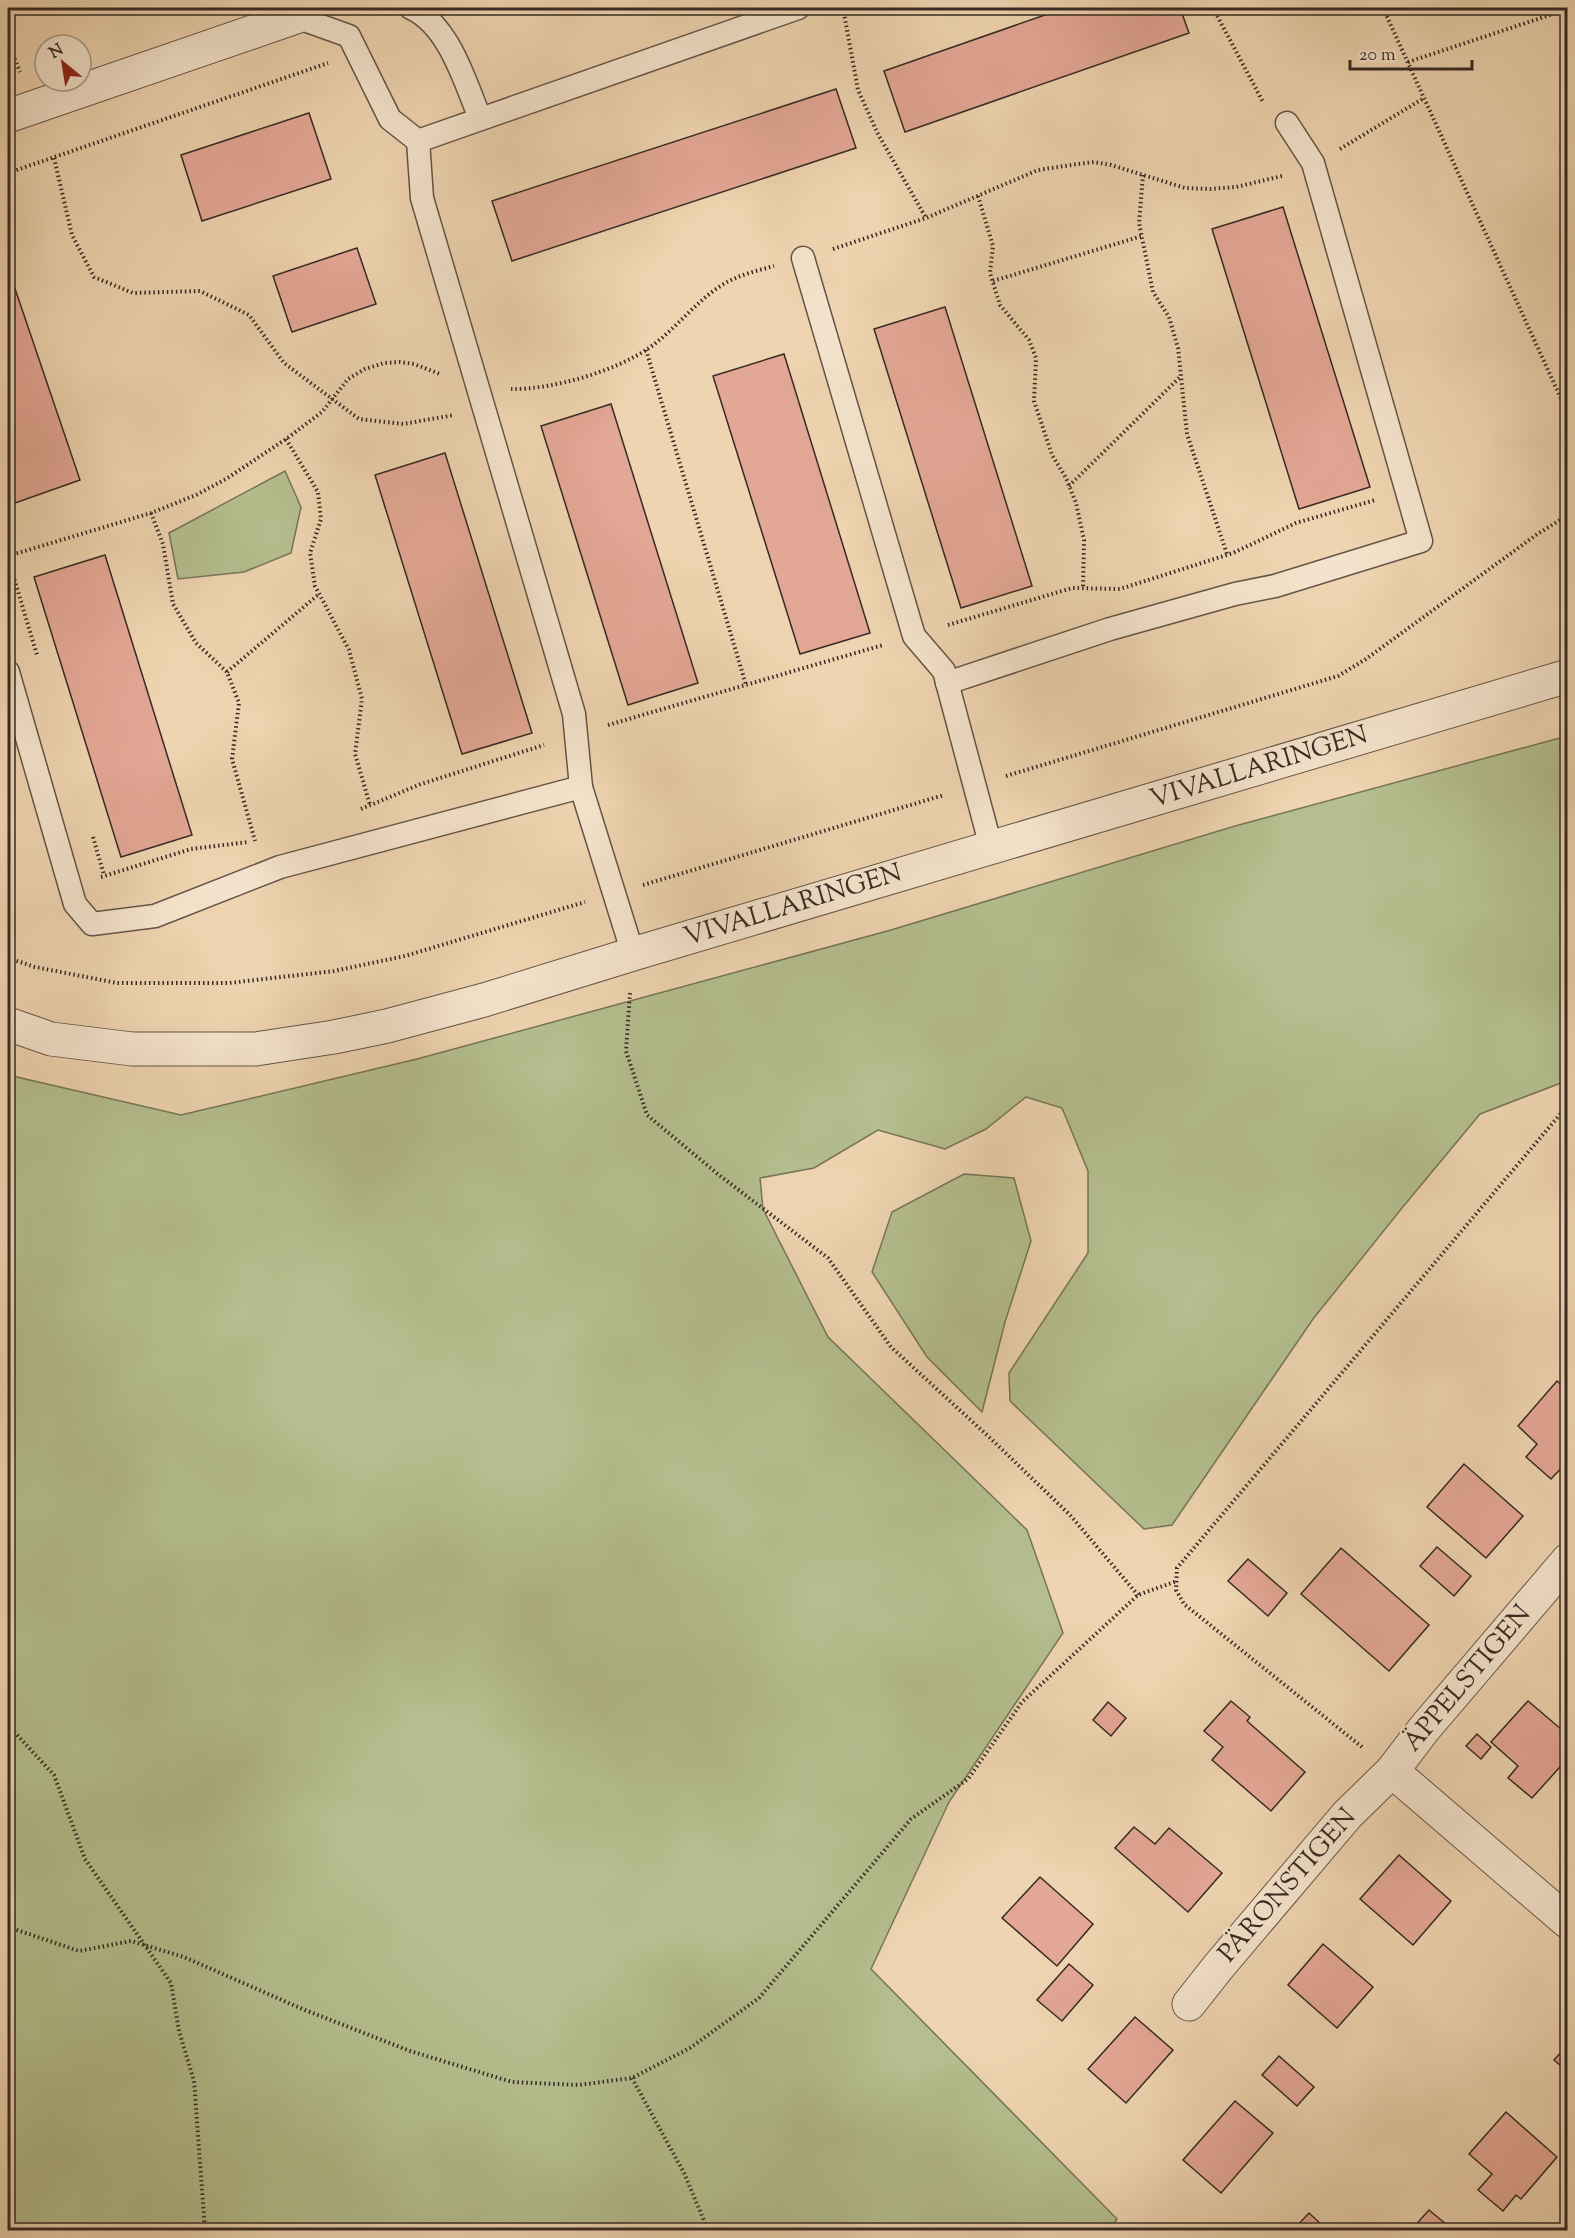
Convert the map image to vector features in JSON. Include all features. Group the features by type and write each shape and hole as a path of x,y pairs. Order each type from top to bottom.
{"street":[{"path":"8,116 305,12"},
{"name":"VIVALLARINGEN","path":"8,1024 51,1039 132,1049 256,1049 387,1026 484,1000 1568,676"},
{"name":"ÄPPELSTIGEN","path":"1392,1771 1424,1729 1568,1560"},
{"path":"1392,1771 1568,1922"},
{"name":"PÄRONSTIGEN","path":"1189,2004 1347,1815 1392,1771"}],"lane":[{"path":"411,8 421,12 450,46 480,118"},
{"path":"418,141 798,8"},
{"path":"305,12 350,36 390,119 418,141 422,198 574,714 581,787 633,954"},
{"path":"947,683 1110,628 1235,594 1275,586 1421,542 1313,163 1287,123"},
{"path":"802,258 914,636 944,671 991,848"},
{"path":"8,672 75,904 92,924 155,916 280,867 581,787"}],"path":[{"path":"843,8 858,90 878,134 926,218"},
{"path":"1213,8 1263,104 1287,123"},
{"path":"1383,8 1568,414"},
{"path":"1408,62 1568,9"},
{"path":"8,173 357,52"},
{"path":"54,158 72,235 94,277 133,293 200,291 249,315 284,363 359,419 403,424 481,399 531,390 610,368 646,350 710,293 747,273 865,239 926,218 1038,170 1094,162 1185,188 1236,187 1290,174 1351,144 1424,98"},
{"path":"1143,175 1139,224 1153,291 1169,317 1178,348 1187,434 1227,554"},
{"path":"978,196 993,246 990,273 1000,305 1029,340 1036,357 1034,401 1052,455 1076,503 1084,540 1083,588"},
{"path":"993,281 1142,237"},
{"path":"646,350 746,685"},
{"path":"8,556 151,513 196,495 226,479 286,439 322,412 348,379 365,369 384,363 414,364 481,399"},
{"path":"1069,486 1180,376"},
{"path":"286,439 318,492 321,519 310,553 315,586 349,650 362,699 355,754 370,805"},
{"path":"360,810 421,784 576,735 1072,588 1120,589 1233,553 1296,523 1407,491"},
{"path":"151,513 163,544 173,604 196,643 227,672 239,703 232,759 255,841"},
{"path":"8,958 35,967 117,983 230,983 334,971 405,956 1338,676 1366,659 1536,535 1568,515"},
{"path":"227,672 319,594"},
{"path":"70,886 191,849 267,840"},
{"path":"633,954 626,1052 647,1115 719,1175 828,1258 891,1347 1070,1515 1138,1594"},
{"path":"1392,1771 1184,1604 1176,1590 1177,1568 1567,1107"},
{"path":"8,1927 79,1951 131,1941 184,1957 300,2008 410,2051 512,2082 579,2085 632,2078 690,2048 759,1998 912,1819 968,1779 1022,1702 1138,1594 1176,1581"},
{"path":"8,1725 54,1776 85,1859 142,1945 171,1983 179,2031 194,2081 205,2230"},
{"path":"632,2078 684,2173 708,2230"}],"green space":[{"path":"285,471 301,507 291,553 244,572 178,579 169,533"},
{"path":"1567,736 1567,1091 1561,1083 1480,1114 1313,1319 1172,1525 1144,1529 1010,1401 1009,1373 1088,1253 1088,1171 1062,1108 1026,1097 986,1129 945,1149 878,1130 814,1168 760,1178 763,1209 828,1337 1027,1530 1063,1633 949,1802 871,1969 1117,2219 1110,2230 8,2230 8,1075 181,1115 417,1059 891,930 1235,826"},
{"path":"964,1174 1014,1178 1031,1241 1005,1322 982,1412 927,1357 872,1272 892,1212"}],"building":[{"path":"1065,8 1180,8 1189,33 905,132 884,71"},
{"path":"836,89 856,148 512,261 492,201"},
{"path":"309,113 331,179 202,221 181,155"},
{"path":"1283,207 1370,487 1299,509 1212,229"},
{"path":"357,248 376,304 292,332 273,276"},
{"path":"8,268 80,480 15,503 8,480"},
{"path":"945,307 1032,586 961,608 874,329"},
{"path":"784,354 870,633 800,654 713,376"},
{"path":"611,404 698,683 628,705 541,426"},
{"path":"445,453 532,733 462,754 375,475"},
{"path":"105,555 192,835 121,857 34,577"},
{"path":"1557,1381 1568,1390 1568,1461 1551,1479 1526,1457 1537,1444 1518,1426"},
{"path":"1464,1464 1523,1516 1486,1558 1427,1507"},
{"path":"1437,1547 1471,1576 1454,1596 1420,1566"},
{"path":"1341,1548 1429,1625 1389,1671 1301,1594"},
{"path":"1248,1559 1287,1593 1268,1616 1228,1581"},
{"path":"1231,1701 1250,1717 1247,1721 1305,1772 1271,1811 1212,1760 1223,1747 1204,1731"},
{"path":"1528,1701 1568,1735 1568,1758 1532,1798 1508,1778 1518,1766 1491,1742"},
{"path":"1108,1702 1126,1718 1111,1736 1093,1720"},
{"path":"1477,1734 1491,1747 1481,1759 1466,1746"},
{"path":"1134,1827 1155,1844 1169,1828 1222,1873 1188,1912 1115,1848"},
{"path":"1399,1855 1451,1901 1413,1945 1360,1899"},
{"path":"1040,1877 1093,1924 1057,1966 1002,1918"},
{"path":"1323,1944 1373,1987 1337,2028 1288,1985"},
{"path":"1069,1964 1093,1985 1062,2021 1037,2000"},
{"path":"1135,2017 1173,2050 1126,2103 1088,2069"},
{"path":"1568,2045 1568,2072 1554,2060"},
{"path":"1279,2056 1314,2087 1297,2106 1262,2075"},
{"path":"1235,2101 1273,2133 1221,2193 1183,2160"},
{"path":"1506,2112 1557,2157 1521,2199 1516,2195 1503,2211 1478,2190 1492,2174 1469,2154"},
{"path":"1429,2210 1453,2230 1411,2230"},
{"path":"1309,2213 1321,2224 1316,2230 1293,2230"}]}
